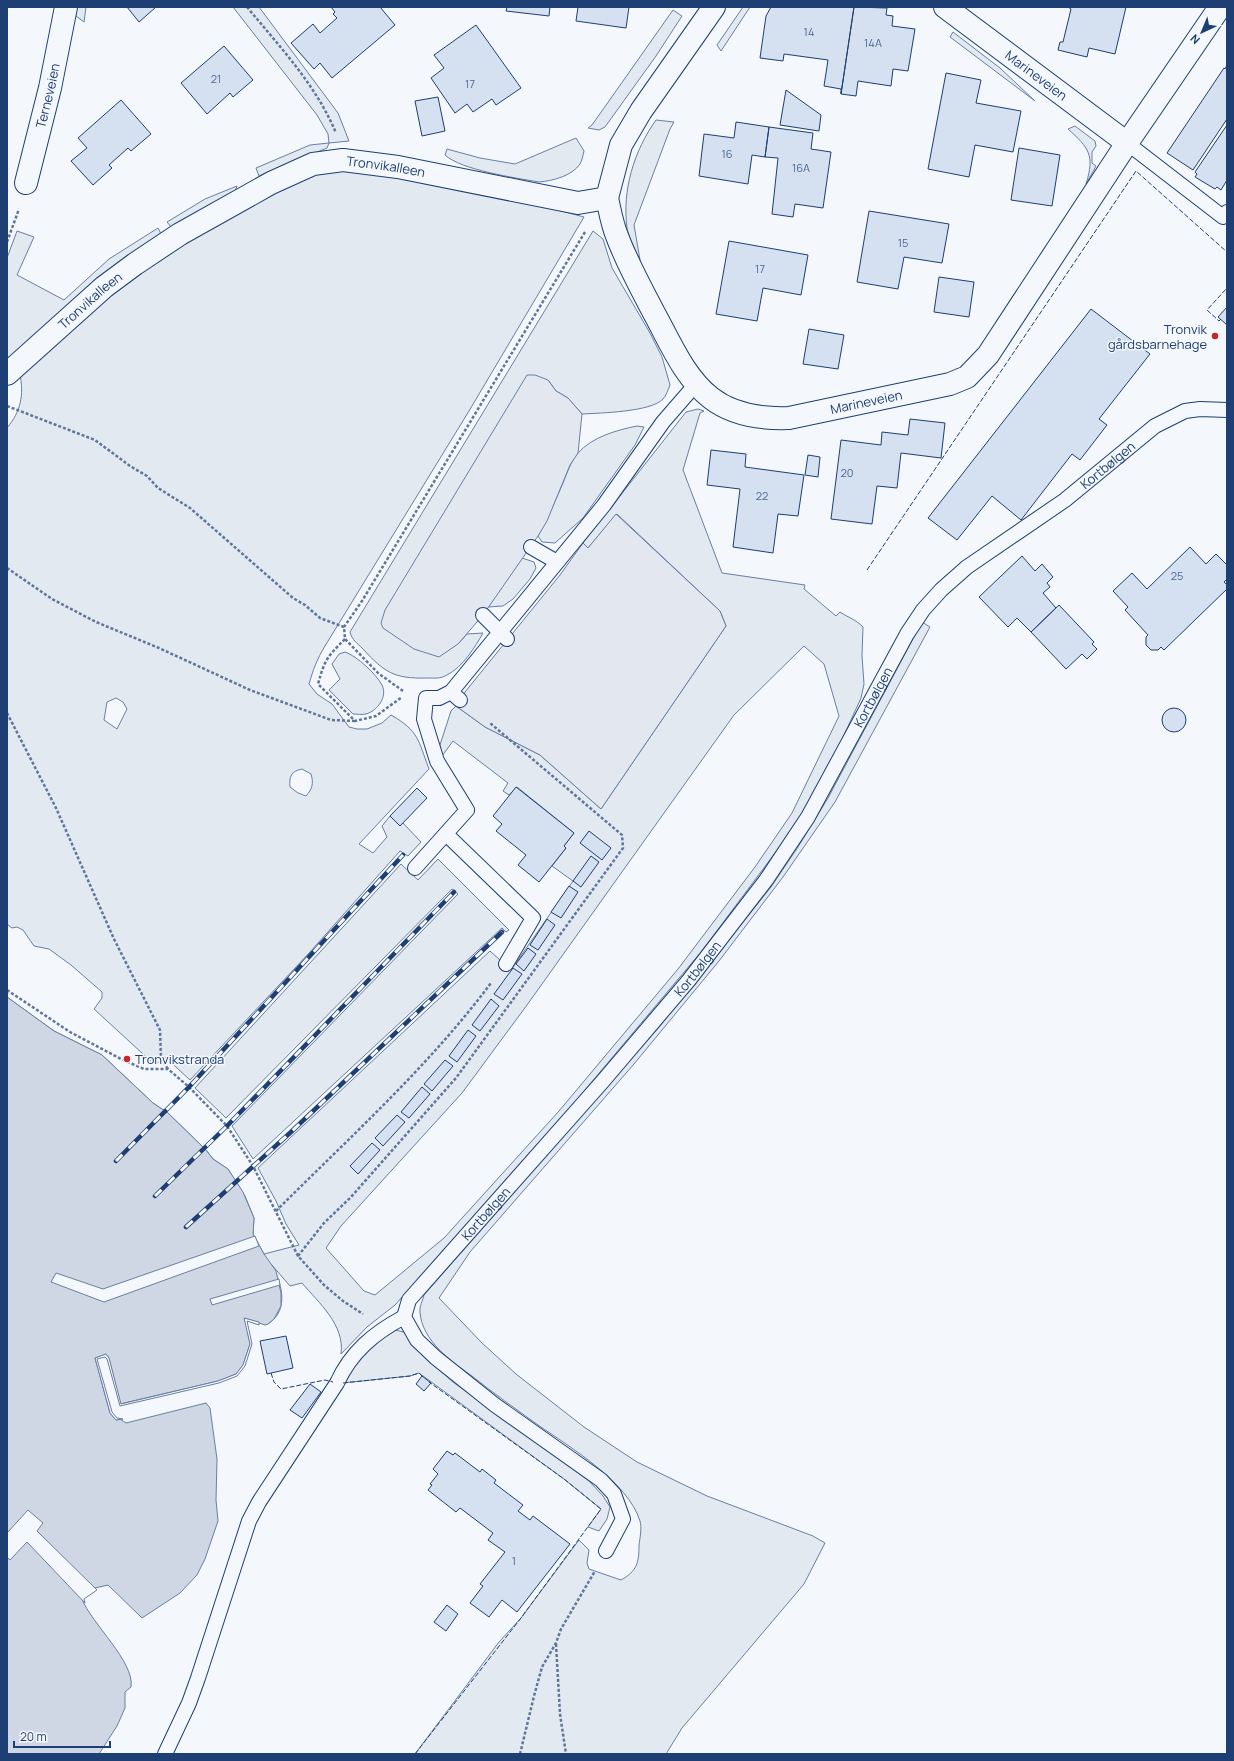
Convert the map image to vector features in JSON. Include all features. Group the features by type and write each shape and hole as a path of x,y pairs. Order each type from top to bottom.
{"street":[{"name":"Terneveien","path":"26,183 50,88 66,7"},
{"path":"607,198 621,145 641,111 714,7"},
{"name":"Marineveien","path":"945,7 1127,143"},
{"name":"Marineveien","path":"607,198 616,235 634,273 676,353 696,384 712,399 736,411 768,419 789,418 931,389 967,378 978,368 988,355 1127,143 1220,7"},
{"name":"Tronvikalleen","path":"7,374 104,287 180,234 271,183 314,164 343,160 398,167 578,203 607,198"}],"lane":[{"path":"1127,143 1223,217 1227,212"},
{"path":"416,868 467,810 437,761 424,719 426,698 456,696 604,505 663,422 696,384"},
{"name":"Kortbølgen","path":"404,1317 409,1300 421,1285 623,1057 689,980 766,880 808,817 907,634 932,600 967,567 1066,500 1155,426 1185,412 1200,409 1227,410"},
{"path":"531,547 556,568"},
{"path":"483,615 503,635"},
{"path":"446,834 533,918 506,964"},
{"path":"165,1754 189,1703 214,1631 242,1538 259,1502 337,1383 343,1370 354,1354 372,1336 404,1317 417,1340 436,1358 495,1405 601,1480 614,1494 623,1519 606,1551"}],"path":[{"path":"247,7 300,72 327,112 340,140 343,160"},
{"path":"7,242 26,183"},
{"path":"7,568 52,599 90,618 250,690 331,720 355,721 376,716 406,694 378,672 345,638 344,627 362,602 498,375 607,198"},
{"path":"7,406 95,440 130,466 147,476 158,488 190,508 292,598 305,605 320,618 344,627"},
{"path":"345,638 327,657 318,684 355,721"},
{"path":"7,712 56,808 114,939 160,1030 161,1058 168,1069 189,1087 227,1126 253,1166 298,1256 324,1285 338,1297 373,1320 404,1317"},
{"path":"298,1256 324,1223 351,1197 456,1078 623,848 622,835 490,723"},
{"path":"276,1211 462,1022 506,964"},
{"path":"7,990 70,1032 120,1059 144,1069 168,1069"},
{"path":"520,1754 542,1666 556,1643 561,1629 606,1551"},
{"path":"556,1643 560,1714 566,1754"}],"shaded area":[{"path":"74,7 86,7 84,22 76,16"},
{"path":"233,7 259,7 338,113 349,141 329,143 328,134 317,115"},
{"path":"743,7 750,7 721,51 717,45"},
{"path":"673,10 682,16 656,56 605,127 599,130 588,128 592,125"},
{"path":"953,32 1000,68 1035,101 950,37"},
{"path":"656,120 674,122 634,225 640,260 632,244 627,228 626,199 631,171 641,145"},
{"path":"1075,126 1095,141 1096,146 1092,152 1092,163 1096,166 1086,184 1089,174 1090,159 1085,147 1068,129"},
{"path":"576,138 584,151 580,164 567,175 556,179 539,182 489,173 463,165 445,155 447,149 480,158 515,164"},
{"path":"329,143 327,148 259,176 256,168 310,145"},
{"path":"332,169 358,170 547,207 584,217 469,411 325,646 309,684 317,694 332,704 349,727 367,729 382,723 391,715 412,731 420,743 429,769 359,844 373,853 387,837 382,826 390,816 400,826 403,823 421,842 408,856 400,851 310,952 190,1080 165,1057 155,1065 94,1009 102,998 102,992 71,965 49,949 34,946 23,930 17,927 12,928 7,924 7,428 16,415 20,402 22,389 20,374 118,287 240,209 288,182","holes":["116,698 123,702 127,709 117,729 104,720 107,702","302,769 311,774 312,778 312,786 306,796 298,793 290,787 290,780 293,773"]},
{"path":"237,186 234,195 172,228 167,222 205,199"},
{"path":"158,228 163,238 7,360 7,258 17,231 34,237 17,275 64,300 109,259"},
{"path":"593,231 603,239 612,268 650,333 662,357 670,385 667,393 663,399 648,407 625,411 582,414 568,398 556,391 548,380 458,644 467,634 483,633 463,662 453,671 444,676 437,678 416,678 406,677 390,672 370,657 355,641 350,632"},
{"path":"527,375 535,375 548,380 556,391 568,398 582,414 578,453 570,465 547,521 483,615 458,644 439,657 414,649 383,628 381,623 385,610"},
{"path":"698,409 704,411 700,413 683,470 722,573 805,585 804,589 836,616 840,612 855,620 863,627 862,656 864,684 861,698 839,746 803,812 787,837 701,952 579,1097 395,1305 367,1327 341,1354 339,1333 335,1324 323,1307 302,1283 290,1286 271,1264 280,1284 282,1300 281,1307 278,1314 270,1323 265,1324 259,1322 7,997 54,1031 102,1055 153,1103 168,1113 206,1150 213,1159 228,1169 245,1196 254,1218 253,1234 264,1254 299,1245 286,1224 276,1201 258,1168 490,951 511,970 573,881 552,866 566,848 564,846 574,833 517,787 509,795 503,791 508,783 453,741 442,756 438,751 451,711 456,706 485,727 540,755 601,809 726,626 720,611 617,514 588,548 583,543 686,412","holes":["804,646 824,664 839,716 792,813 755,867 678,969 559,1111 444,1238 375,1295 364,1291 326,1248 341,1226 462,1093 527,1005 734,715"]},
{"path":"637,426 644,427 635,445 583,518 555,543 542,542 538,536 571,463 578,453 598,438 613,432"},
{"path":"616,514 720,611 726,626 601,809 540,755 485,727 456,706 465,692 560,575 583,543 588,548"},
{"path":"522,558 534,562 536,568 530,579 513,599 503,606 488,607"},
{"path":"922,622 930,627 835,802 783,877 719,961 634,1064 470,1252 439,1298 482,1343 516,1374 584,1427 637,1462 707,1496 813,1536 825,1543 804,1584 682,1728 666,1754 415,1754 499,1642 521,1618 579,1540 589,1550 587,1563 589,1569 621,1580 634,1570 638,1562 641,1530 640,1521 633,1507 624,1493 611,1479 581,1455 488,1389 455,1364 439,1349 426,1332 422,1322 420,1310 424,1295 660,1026 771,887 828,798"},
{"path":"345,652 355,657 366,666 382,685 384,694 380,703 374,710 366,714 353,714 329,690 340,679 332,664 339,654"},
{"path":"438,859 509,930 506,932 502,928 253,1159 232,1126 458,894 452,889 226,1118 195,1088 401,864 418,880"},
{"path":"7,997 54,1031 102,1055 153,1103 168,1113 206,1150 213,1159 228,1169 243,1192 254,1218 253,1234 264,1254 276,1271 281,1293 281,1306 274,1319 268,1324 265,1325 245,1318 250,1344 243,1365 236,1374 218,1381 120,1404 109,1358 106,1354 95,1358 110,1413 116,1420 120,1419 126,1423 206,1403 210,1408 217,1459 216,1500 218,1521 205,1559 197,1575 180,1593 142,1618 108,1585 95,1588 82,1599 87,1609 120,1654 130,1677 131,1687 125,1692 125,1708 117,1726 99,1754 7,1754"},
{"path":"396,1330 407,1333 422,1355 453,1382 589,1481 603,1496 610,1507 607,1519 599,1531 588,1527 601,1509 564,1479 419,1373 410,1376 342,1383 348,1370 385,1334"}],"pier":[{"path":"255,1236 259,1246 104,1302 51,1282 56,1273 103,1289"},
{"path":"279,1279 280,1285 212,1305 210,1299"},
{"path":"244,1318 259,1322 259,1325 247,1321 252,1344 245,1366 237,1376 219,1383 120,1406 107,1359 105,1357 97,1359 112,1412 117,1418 123,1419 116,1420 110,1413 95,1358 106,1354 109,1358 121,1404 218,1381 236,1374 243,1365 250,1344"},
{"path":"28,1510 43,1523 37,1531 97,1590 84,1599 85,1603 27,1542 10,1560 7,1557 7,1533"}],"building":[{"path":"127,7 156,7 139,22"},
{"path":"331,7 380,7 395,25 332,78 320,63 314,69 291,43 313,24 320,33 337,18 333,14 335,12"},
{"path":"507,7 550,7 549,16 506,11"},
{"path":"578,7 629,7 626,28 576,21"},
{"path":"771,7 854,7 841,94 841,89 824,86 828,60 784,54 783,61 760,58 766,16"},
{"path":"854,7 887,8 886,15 893,16 892,26 915,29 908,71 893,69 891,86 858,81 856,96 841,94"},
{"path":"1068,7 1126,7 1115,54 1089,48 1087,57 1058,50 1060,42 1063,42 1071,9"},
{"path":"476,25 521,88 496,105 492,99 473,112 467,104 455,113 431,78 444,68 434,55"},
{"path":"224,46 253,80 233,97 230,93 207,114 181,83"},
{"path":"1227,65 1227,119 1193,170 1167,153"},
{"path":"946,73 981,80 976,103 1021,111 1013,152 975,145 969,177 928,169"},
{"path":"786,90 821,115 819,131 780,125"},
{"path":"438,97 445,131 422,136 415,101"},
{"path":"121,100 151,134 131,151 128,148 109,165 112,168 93,185 71,161 87,148 78,138"},
{"path":"736,122 769,127 765,157 752,155 748,184 699,176 704,134 734,138"},
{"path":"1227,125 1227,180 1221,190 1217,187 1215,189 1195,177 1197,174 1195,172"},
{"path":"769,127 813,133 811,149 831,152 823,208 795,204 793,217 772,214 778,158 765,157"},
{"path":"1019,148 1060,155 1052,206 1011,200"},
{"path":"869,211 949,224 942,263 904,257 898,289 857,282"},
{"path":"729,241 808,255 801,295 763,288 757,321 716,314"},
{"path":"939,277 974,282 969,317 934,312"},
{"path":"1227,307 1227,325 1218,317"},
{"path":"1091,309 1150,354 1099,419 1107,425 1080,460 1072,454 1021,520 992,496 957,540 928,518"},
{"path":"809,329 844,335 838,369 803,364"},
{"path":"910,419 945,423 941,458 901,453 897,488 877,486 872,524 831,519 841,440 881,445 882,432 908,435"},
{"path":"711,450 746,454 745,467 804,475 798,516 778,514 773,553 733,547 740,489 707,485"},
{"path":"808,455 820,457 818,477 805,475"},
{"path":"1190,547 1206,564 1216,554 1227,565 1227,579 1224,582 1227,585 1227,589 1164,650 1161,647 1158,650 1151,650 1146,645 1146,637 1148,635 1125,610 1128,607 1113,591 1132,573 1147,589"},
{"path":"1022,556 1035,571 1042,564 1053,577 1047,583 1050,587 1043,593 1056,608 1031,632 1017,618 1008,627 979,597"},
{"path":"1059,605 1094,642 1092,644 1097,649 1087,659 1082,654 1066,669 1031,632"},
{"path":"1174,708 1179,709 1185,715 1185,725 1179,731 1174,732 1169,731 1163,725 1162,720 1163,715 1169,709"},
{"path":"516,787 574,833 564,846 566,848 539,882 518,865 526,855 496,831 502,824 493,816"},
{"path":"417,788 427,798 400,826 390,816"},
{"path":"589,831 611,848 602,860 580,843"},
{"path":"591,856 599,862 581,887 573,881"},
{"path":"569,886 578,892 561,918 551,912"},
{"path":"547,919 555,925 538,950 530,945"},
{"path":"528,948 536,954 524,971 516,964"},
{"path":"513,968 522,974 503,1000 494,994"},
{"path":"491,999 499,1006 480,1031 472,1025"},
{"path":"468,1030 476,1036 457,1062 449,1056"},
{"path":"445,1060 453,1066 432,1091 424,1084"},
{"path":"422,1087 430,1094 409,1118 401,1112"},
{"path":"397,1115 405,1122 383,1146 375,1138"},
{"path":"372,1143 380,1150 358,1174 350,1166"},
{"path":"286,1336 293,1368 267,1374 260,1341"},
{"path":"422,1376 431,1383 424,1391 416,1384"},
{"path":"310,1384 321,1392 302,1418 290,1410"},
{"path":"447,1451 453,1455 455,1453 480,1472 482,1469 496,1480 494,1483 523,1505 518,1511 530,1520 533,1516 570,1544 517,1612 502,1600 489,1617 470,1603 483,1586 480,1584 505,1552 488,1540 493,1533 460,1508 456,1512 428,1490 432,1485 430,1484 438,1474 433,1469"},
{"path":"447,1605 458,1614 446,1631 434,1622"}],"railway":[{"path":"116,1161 189,1087 403,855"},
{"path":"155,1196 227,1126 454,892"},
{"path":"186,1227 291,1132 502,932"}],"fence":[{"path":"867,570 1136,171 1227,252"},
{"path":"1221,319 1219,321 1207,310 1227,288"},
{"path":"271,1373 274,1382 281,1389 325,1380 333,1382"},
{"path":"343,1383 410,1376 419,1373 423,1377"},
{"path":"415,1754 521,1618 601,1509 564,1479 429,1382"}],"place":[{"name":"Tronvik gårdsbarnehage","path":"1215,336"},
{"name":"Tronvikstranda","path":"127,1059"}]}
